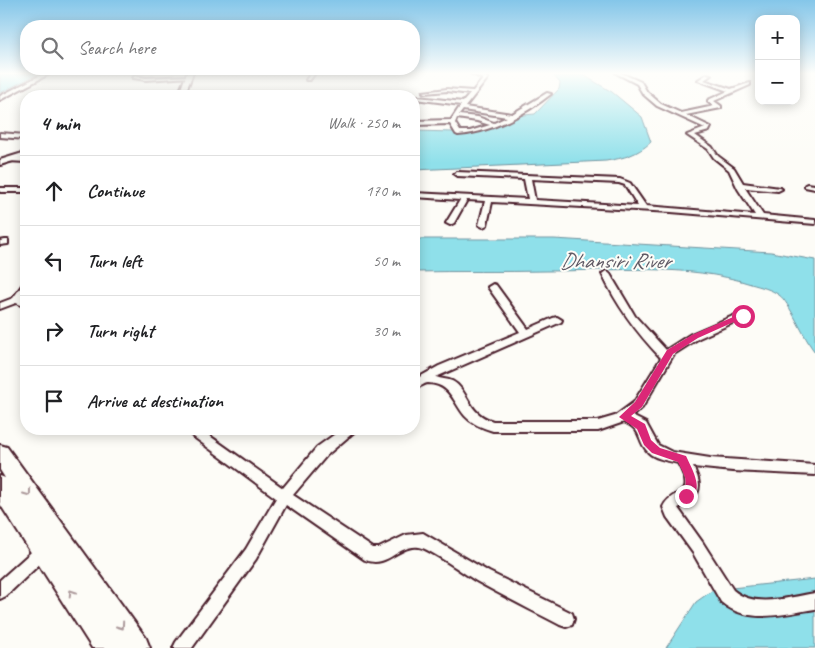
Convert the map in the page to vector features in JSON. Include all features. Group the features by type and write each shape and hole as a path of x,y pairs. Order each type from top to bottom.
{"main road":[{"path":"0,453 136,648"},
{"path":"0,485 108,648"}],"street":[{"path":"445,103 512,116"},
{"path":"465,103 454,119 456,131 459,133 494,125 533,103"},
{"path":"658,103 708,127 707,130 690,135 710,148 716,157 732,169 761,218"},
{"path":"681,114 720,107 714,103"},
{"path":"420,122 478,119 494,125"},
{"path":"0,134 20,136"},
{"path":"0,164 20,156"},
{"path":"10,160 20,160"},
{"path":"457,174 625,182 643,208"},
{"path":"527,176 532,203"},
{"path":"740,185 778,188"},
{"path":"807,186 815,187"},
{"path":"0,190 20,190"},
{"path":"420,195 643,208 815,222"},
{"path":"450,223 465,198"},
{"path":"483,224 489,200"},
{"path":"606,274 626,313 667,357"},
{"path":"493,287 526,334"},
{"path":"0,306 16,300 20,294"},
{"path":"16,300 20,302"},
{"path":"426,378 448,384 454,389 470,414 483,423 493,426 598,426 609,424 624,417 638,405 670,352 695,336 743,316"},
{"path":"420,382 443,369 557,320"},
{"path":"624,417 641,427 647,442 656,450 682,459 706,463 815,470"},
{"path":"199,435 370,555 376,557 382,555 402,542 411,539 422,540 484,577 566,619"},
{"path":"182,648 251,554 284,496 322,451 342,435"},
{"path":"682,459 691,475 692,489 686,496 670,507 672,513 698,548 727,596 741,605 764,610 815,601"},
{"path":"0,592 44,550"}],"water":[{"path":"545,103 625,103 642,117 651,142 641,150 630,155 606,161 420,170 420,131 467,131 513,116 535,114"},
{"name":"Dhansiri River","path":"420,239 554,239 771,252 815,260 815,352 783,299 766,288 727,277 676,271 420,272"},
{"path":"815,579 815,648 666,648 696,602 713,590"}],"route":[{"path":"686,496 692,489 692,482 691,475 682,459 656,450 647,442 644,430 638,424 624,417 638,405 670,352 695,336 743,316"}]}
